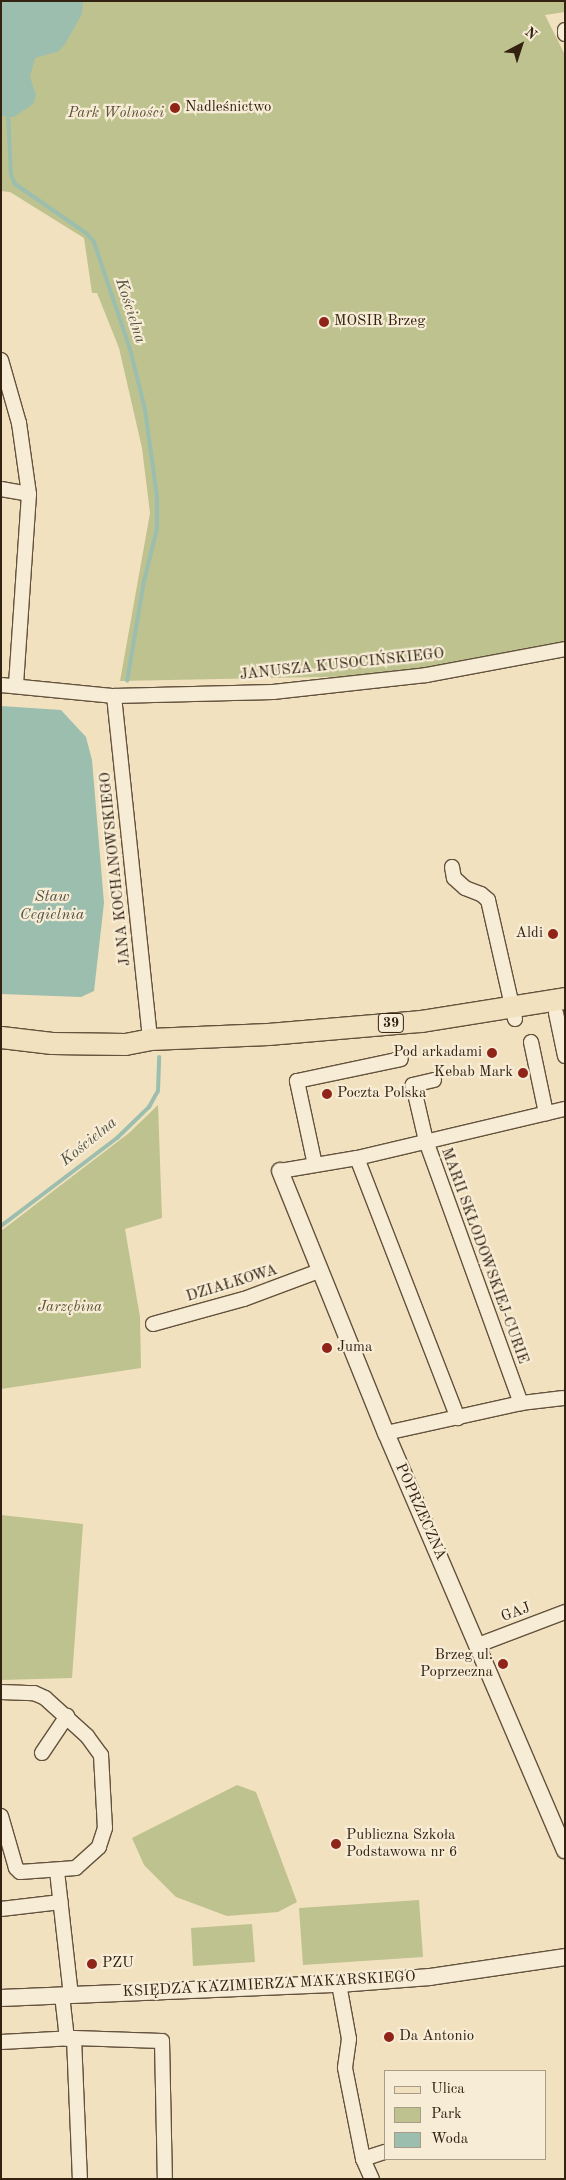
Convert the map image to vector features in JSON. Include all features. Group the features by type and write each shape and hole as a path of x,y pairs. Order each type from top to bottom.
{"main road":[{"name":"39","path":"6,1038 125,1033 150,1038 268,1034 308,1037 396,1036 514,1013 562,1007"}],"street":[{"path":"1,360 19,424 29,494 16,685"},
{"path":"1,489 29,494"},
{"name":"JANUSZA KUSOCIŃSKIEGO","path":"1,685 114,696 273,692 426,675 565,649"},
{"name":"JANA KOCHANOWSKIEGO","path":"114,696 150,1038"},
{"path":"452,867 454,878 465,888 481,894 488,900 514,1013"},
{"path":"562,1007 565,1056"},
{"path":"530,1042 546,1113"},
{"path":"315,1165 298,1081 401,1059"},
{"path":"280,1172 357,1158 426,1141 413,1085 434,1080"},
{"name":"MARII SKŁODOWSKIEJ-CURIE","path":"521,1403 426,1141 565,1109"},
{"path":"357,1158 458,1418"},
{"name":"POPRZECZNA","path":"280,1172 386,1434 565,1850"},
{"name":"DZIAŁKOWA","path":"153,1324 244,1298 319,1271"},
{"path":"386,1434 521,1403 562,1398"},
{"name":"GAJ","path":"478,1645 565,1612"},
{"path":"1,1692 40,1696 67,1716 101,1755 105,1828 99,1847 86,1861 76,1868 57,1871 20,1872 16,1868 1,1816"},
{"path":"42,1753 67,1716"},
{"path":"57,1871 61,1902 80,2179"},
{"path":"1,1909 61,1902"},
{"name":"KSIĘDZA KAZIMIERZA MAKARSKIEGO","path":"1,1998 339,1984 430,1977 565,1957"},
{"path":"339,1984 349,2039 345,2068 363,2159 372,2179"},
{"path":"1,2042 70,2038 162,2041 165,2179"},
{"path":"363,2159 384,2152"}],"green space":[{"name":"Park Wolności","path":"1,1 565,1 565,12 545,15 565,55 565,649 426,675 120,681 150,513 142,448 119,348 97,293 92,293 84,238 10,192 1,191"},
{"name":"Jarzębina","path":"158,1105 162,1218 125,1229 140,1317 141,1368 1,1389 1,1231 129,1133"},
{"path":"1,1515 83,1524 72,1678 1,1680"},
{"path":"237,1785 256,1792 297,1902 278,1912 227,1916 176,1897 144,1865 132,1838"},
{"path":"419,1900 423,1957 303,1965 299,1908"},
{"path":"252,1924 255,1962 193,1966 191,1928"}],"water":[{"path":"1,1 83,1 82,14 65,44 59,51 35,58 30,77 36,95 33,104 14,117 1,116"},
{"name":"Staw Cegielnia","path":"1,706 61,710 86,737 92,760 104,903 94,991 81,997 1,994"}],"waterway":[{"name":"Kościelna","path":"8,112 11,175 15,184 86,233 94,242 130,349 145,409 157,497 157,529 144,581 127,681"},
{"name":"Kościelna","path":"1,1226 117,1138 149,1107 158,1091 159,1057"}],"place":[{"name":"Nadleśnictwo","path":"175,108"},
{"name":"MOSIR Brzeg","path":"324,322"},
{"name":"Aldi","path":"553,934"},
{"name":"Pod arkadami","path":"492,1053"},
{"name":"Kebab Mark","path":"523,1073"},
{"name":"Poczta Polska","path":"327,1094"},
{"name":"Juma","path":"327,1348"},
{"name":"Brzeg ul. Poprzeczna","path":"503,1664"},
{"name":"Publiczna Szkoła Podstawowa nr 6","path":"336,1844"},
{"name":"PZU","path":"92,1964"},
{"name":"Da Antonio","path":"389,2037"}]}
